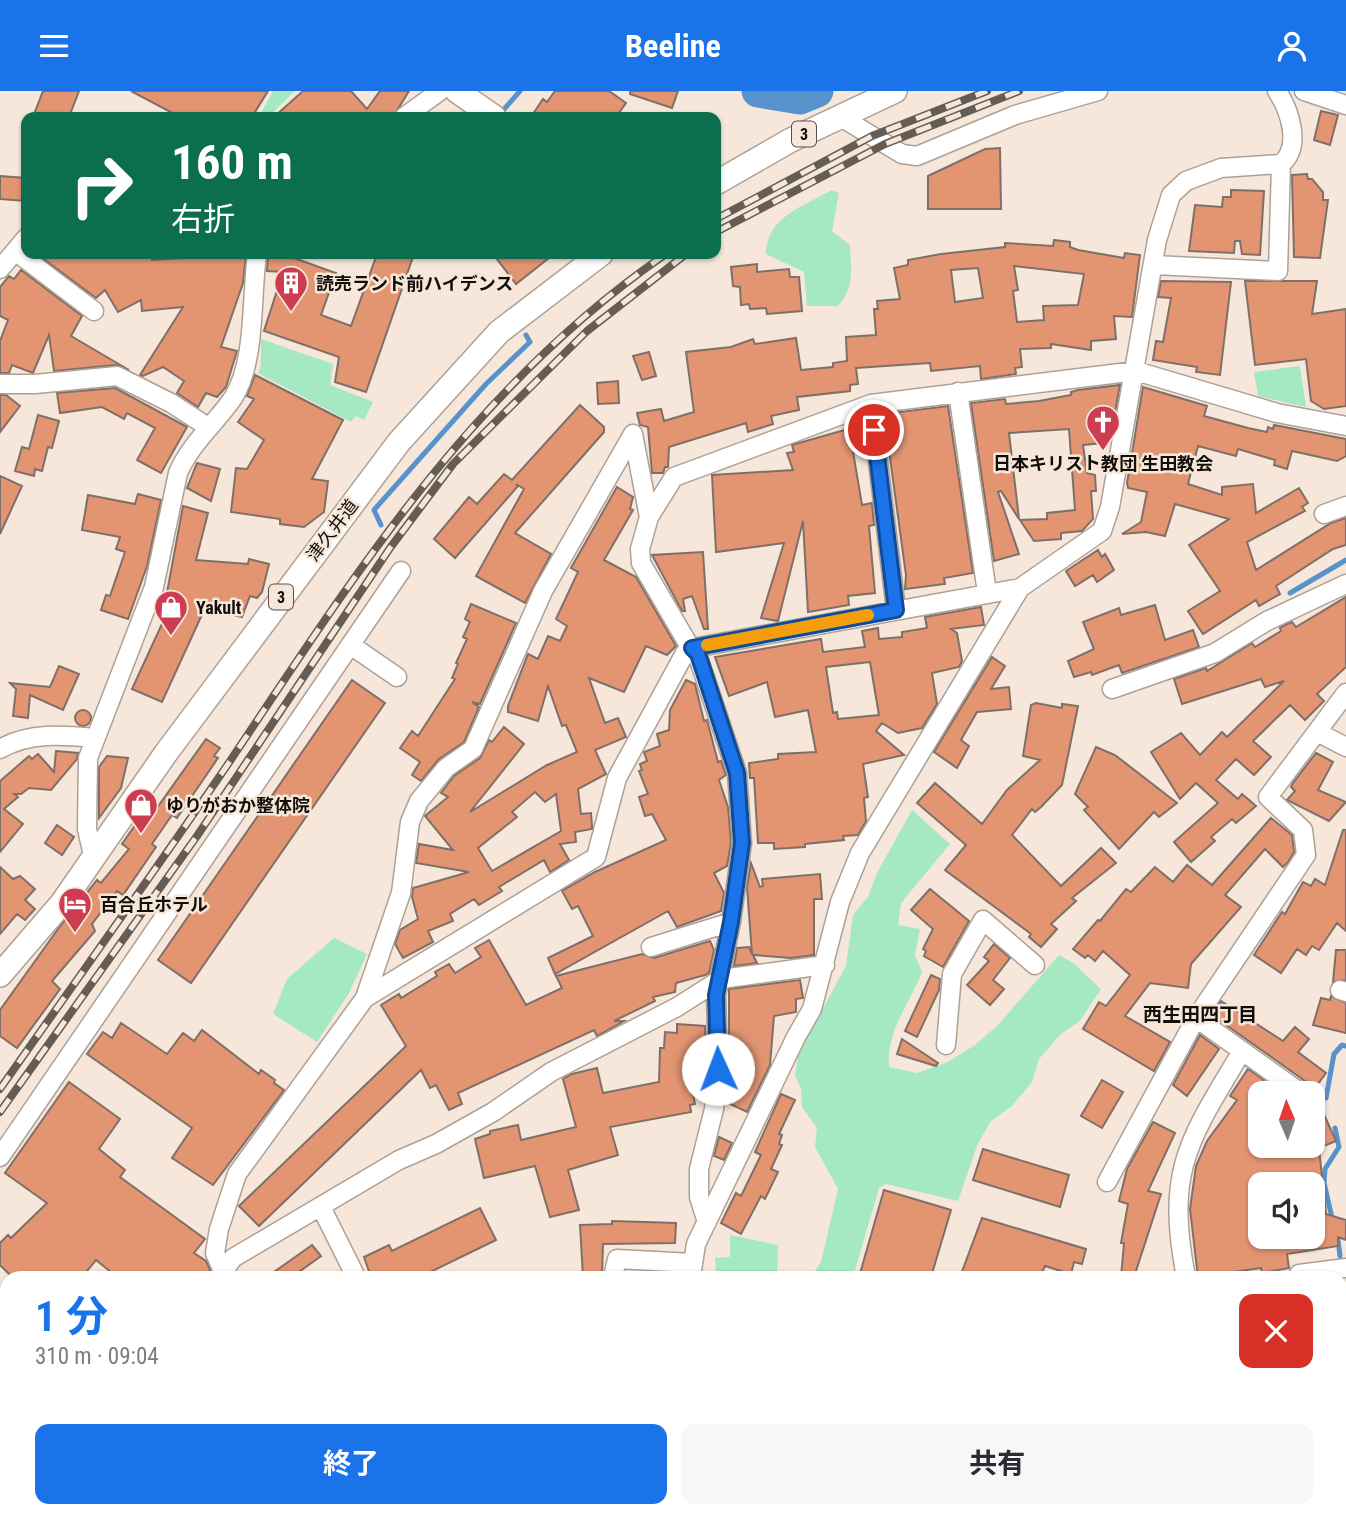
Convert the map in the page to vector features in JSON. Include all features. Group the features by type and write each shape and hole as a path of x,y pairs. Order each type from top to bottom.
{"main road":[{"path":"457,91 487,112"},
{"name":"3","path":"721,180 839,116 895,91"},
{"name":"津久井道","path":"0,975 62,904 239,652 399,442 499,331 594,259"}],"street":[{"path":"411,112 440,91"},
{"path":"839,116 902,154 917,156 1015,115 1097,91"},
{"path":"614,1271 617,1259 692,1270 696,1244 796,1037 813,1009 840,902 860,853 1020,588 1102,531 1110,507 1163,212 1171,195 1186,181 1221,168 1281,164 1289,157 1292,144 1287,109 1277,91"},
{"path":"1304,91 1346,105"},
{"path":"1154,265 1278,271 1281,164"},
{"path":"0,269 21,244"},
{"path":"37,259 94,311"},
{"path":"94,860 87,829 85,790 88,758 154,587 178,473 185,456 232,399 246,370 257,259"},
{"path":"707,1222 699,1196 699,1169 714,1109 718,1069 716,995 731,922 742,843 737,773 698,654 641,563 640,549 649,517 674,477 871,404 958,391 1136,371 1277,413 1346,426"},
{"path":"0,384 35,384 117,376 171,403 208,427"},
{"path":"958,391 986,593"},
{"path":"871,404 896,610"},
{"path":"220,1271 215,1252 219,1229 237,1174 365,998 401,893 410,822 419,801 446,768 473,749 543,591 634,434 649,517"},
{"path":"1324,515 1346,506"},
{"path":"0,1157 401,571"},
{"path":"1112,689 1215,653 1267,621 1346,584"},
{"path":"365,998 596,857 617,778 685,653 692,648 1020,588"},
{"path":"352,646 397,677"},
{"path":"1107,1182 1196,1018 1306,855 1303,831 1268,797 1346,693"},
{"path":"1318,732 1346,747"},
{"path":"0,749 22,740 55,735 95,738"},
{"path":"946,1045 952,974 983,920 1035,965"},
{"path":"651,947 731,922"},
{"path":"222,1271 233,1258 399,1160 436,1144 494,1112 551,1072 677,1007 721,979 825,965"},
{"path":"1196,1018 1284,1081"},
{"path":"1185,1271 1178,1223 1181,1169 1195,1129 1242,1051"},
{"path":"321,1207 353,1271"},
{"path":"1322,1271 1346,1268"}],"green space":[{"path":"273,91 295,91 273,112 262,112"},
{"path":"832,190 839,193 832,231 850,245 850,285 838,306 807,306 804,272 766,254 768,241 772,231 788,214"},
{"path":"261,339 333,364 330,385 373,402 364,420 356,416 351,422 258,373 261,365"},
{"path":"1300,366 1306,407 1258,396 1254,372"},
{"path":"912,810 950,844 901,903 898,925 920,929 915,955 922,972 895,1029 889,1067 917,1073 948,1062 975,1045 998,1025 1059,955 1073,963 1101,989 1080,1021 1061,1034 1039,1059 1032,1082 1011,1107 991,1121 978,1143 958,1201 886,1184 879,1188 855,1271 815,1271 821,1262 838,1189 815,1147 817,1128 802,1107 801,1089 795,1076 798,1055 846,966 853,915 868,897 877,873"},
{"path":"334,938 367,954 349,993 317,1042 273,1014 287,979"},
{"path":"730,1235 778,1245 777,1271 716,1271 715,1258 730,1257"}],"building":[{"path":"43,91 79,91 71,112 35,112"},
{"path":"131,91 268,91 255,112 171,112"},
{"path":"303,91 351,91 367,109 380,91 409,91 396,112 280,112"},
{"path":"555,91 609,91 626,103 620,112 534,112 543,99 547,102"},
{"path":"630,91 678,91 672,108 630,94"},
{"path":"1321,111 1338,115 1330,145 1314,140"},
{"path":"1000,148 1001,209 928,209 928,176 985,149"},
{"path":"1307,174 1308,179 1312,179 1323,192 1323,200 1328,200 1320,258 1294,257 1292,175"},
{"path":"0,176 21,178 21,201 0,199"},
{"path":"1231,190 1264,191 1260,255 1242,254 1240,241 1235,241 1234,253 1189,251 1195,205 1222,207 1223,197 1231,197"},
{"path":"1054,240 1070,242 1070,247 1078,250 1124,258 1125,253 1140,255 1132,317 1114,316 1116,339 1091,341 1091,350 1051,344 1051,348 1020,349 1022,367 1015,368 1016,374 981,379 980,366 931,371 930,363 856,368 858,384 850,385 850,391 797,397 799,410 771,416 773,424 748,432 746,423 669,447 668,467 665,467 663,473 652,473 648,427 640,425 637,413 661,409 664,421 694,412 686,352 731,347 753,339 755,344 796,338 801,370 833,367 833,363 847,361 846,337 876,335 874,309 878,309 877,301 900,299 894,268 908,265 908,260 1005,247 1005,243 1053,246","holes":["1014,266 1084,274 1078,305 1043,306 1044,320 1017,322 1013,291 1018,290","978,268 983,298 955,302 951,270"]},
{"path":"44,259 245,259 243,283 221,347 237,351 226,387 217,397 206,393 198,407 177,393 184,381 163,367 140,375 183,307 142,311 141,300 118,312 105,290 96,298"},
{"name":"読売ランド前ハイデンス","path":"268,259 297,259 336,273 321,315 351,326 375,259 412,259 366,392 335,382 339,357 264,331 283,272 267,271"},
{"path":"497,259 548,259 516,284"},
{"path":"757,264 757,272 789,269 790,277 799,277 802,311 767,314 766,308 750,309 749,304 741,305 740,287 733,286 731,267"},
{"path":"21,270 82,316 71,336 129,370 116,365 54,371 49,335 33,373 12,365 9,373 0,373 0,341 8,320 0,316 0,287 9,276 14,279"},
{"path":"1161,281 1231,282 1220,375 1196,372 1197,367 1153,360 1156,341 1163,342 1171,298 1158,297"},
{"path":"1245,281 1317,281 1312,314 1346,309 1346,406 1324,409 1311,401 1306,359 1255,365"},
{"path":"649,352 656,376 642,380 633,356"},
{"path":"255,375 343,420 312,479 328,481 324,512 304,527 280,524 280,519 231,512 236,468 247,469 264,440 238,422 254,399 247,396"},
{"path":"618,381 619,403 598,404 597,383"},
{"path":"1120,385 1110,439 1103,439 1103,443 1083,445 1087,473 1095,475 1096,491 1091,491 1093,519 1082,531 1061,533 1061,539 1034,541 1020,520 1047,519 1047,513 1075,510 1069,429 1009,433 1019,519 1001,491 998,492 1019,554 994,561 971,403 1005,399 1006,404 1039,401 1071,395 1071,392 1078,390"},
{"path":"1143,387 1207,406 1204,416 1248,428 1267,432 1268,427 1273,429 1274,425 1346,439 1346,456 1337,461 1292,451 1287,469 1274,465 1275,460 1238,449 1236,456 1198,446 1188,484 1222,495 1222,487 1253,484 1256,513 1299,488 1308,503 1302,507 1305,511 1247,542 1256,570 1331,523 1346,518 1346,545 1333,549 1276,586 1280,594 1259,606 1256,600 1203,634 1188,611 1220,591 1189,545 1229,519 1175,504 1165,536 1146,532 1122,534 1141,522 1147,492 1128,488 1127,483"},
{"path":"115,388 187,427 161,473 137,460 155,428 127,413 124,419 102,407 60,413 57,393"},
{"path":"0,395 6,395 20,406 0,432"},
{"path":"580,405 604,427 604,432 515,533 551,554 525,603 476,576 524,489 516,484 518,486 455,558 434,539 469,497 477,504 504,474 512,480"},
{"path":"948,406 973,573 944,578 945,584 905,589 906,575 884,414"},
{"path":"38,415 59,421 42,471 35,469 34,476 15,471 22,447 29,449"},
{"path":"862,425 865,450 853,452 862,505 872,503 874,525 869,526 875,593 848,596 849,605 808,612 803,521 778,621 761,618 784,543 716,552 712,475 793,470 787,453 794,452 792,445"},
{"path":"197,463 220,469 211,501 187,488"},
{"path":"0,476 22,486 0,534"},
{"path":"617,487 633,497 630,509 633,510 604,560 636,577 676,646 667,655 646,646 624,692 589,678 605,723 618,718 626,737 595,750 606,774 578,789 581,814 591,813 592,829 575,832 576,842 560,844 569,860 550,872 544,860 499,887 502,891 479,905 474,899 450,914 453,921 428,931 433,942 403,958 395,944 400,930 418,919 412,897 413,888 469,872 416,863 419,844 453,850 425,816 448,797 441,793 454,776 480,758 489,740 492,742 504,727 524,744 470,812 547,765 577,752 566,725 562,726 548,686 538,721 508,712 528,654 538,659 548,636 560,641 567,626 556,619 578,572 571,568","holes":["535,792 545,802 556,794 561,831 492,871 478,848 517,817 512,812"]},
{"path":"138,494 161,500 147,566 128,619 101,610 106,595 110,596 125,552 116,549 120,537 82,530 88,495 135,504"},
{"path":"183,506 208,513 196,560 248,564 249,559 269,564 262,592 257,598 250,596 242,617 205,608 162,702 132,689 173,600 166,598"},
{"path":"1098,550 1102,557 1105,554 1114,570 1097,582 1093,575 1075,586 1066,571"},
{"path":"703,552 708,629 704,629 692,596 683,599 685,611 682,611 652,555"},
{"path":"1346,597 1346,667 1317,694 1324,701 1305,720 1290,705 1253,741 1271,757 1254,775 1236,759 1216,780 1238,799 1242,794 1256,806 1236,823 1232,819 1211,837 1215,841 1191,862 1174,842 1218,803 1196,783 1180,799 1151,752 1181,733 1200,755 1222,732 1227,737 1284,681 1265,687 1261,679 1182,704 1174,679 1206,668 1207,671 1252,643 1255,647 1281,631 1283,626 1292,622 1296,627"},
{"path":"471,604 516,623 480,704 472,702 479,707 464,742 439,759 421,781 412,775 420,762 400,748 412,731 418,736 455,679 452,678 458,664 456,663 467,639 463,637 470,622 465,619"},
{"path":"1155,605 1165,640 1193,630 1199,647 1122,673 1119,665 1092,675 1091,672 1074,677 1068,661 1094,649 1083,622 1119,608 1121,615"},
{"path":"981,607 984,625 951,629 957,633 962,661 959,667 932,673 937,704 922,728 898,733 882,723 876,731 904,755 863,764 868,797 864,798 866,821 858,835 843,836 844,840 805,844 805,847 774,849 774,843 758,843 754,778 750,778 749,763 778,759 778,754 816,752 808,710 775,717 767,682 729,696 715,657 821,639 823,652 865,647 862,631 878,628 879,639 902,637 902,632 927,628 925,617","holes":["870,662 879,715 838,719 837,712 833,713 826,667"]},
{"path":"992,657 1005,666 991,689 1009,687 1011,709 977,712 961,740 969,746 957,768 934,752"},
{"path":"59,666 79,674 63,710 30,695 28,718 13,716 16,689 10,683 50,687"},
{"path":"352,680 385,703 191,983 158,960"},
{"path":"686,680 695,684 704,721 707,720 718,762 721,761 726,775 719,780 728,807 731,843 727,866 714,873 724,893 721,911 677,927 668,911 555,974 548,958 593,936 578,906 572,909 562,891 595,872 666,840 652,814 645,816 639,797 648,794 639,771 642,770 640,764 647,761 644,752 660,746 657,734 669,730 670,710"},
{"path":"1036,703 1062,708 1062,704 1078,706 1062,785 1035,812 1032,809 1012,835 1061,886 1101,848 1116,863 1072,898 1076,901 1051,924 1057,929 1041,947 1029,937 1031,934 945,870 966,845 917,803 935,783 982,824 1007,790 1040,760 1023,756 1031,705"},
{"path":"83,710 89,712 89,724 83,726 77,724 75,718 77,712"},
{"path":"206,739 220,748 214,756 218,758 177,818 172,815 152,844 156,847 123,895 117,891 92,924 95,931 52,981 60,989 17,1048 0,1036 0,1010 97,880 101,883 129,849 122,844 138,821 144,826"},
{"path":"1096,747 1115,755 1177,803 1159,817 1154,812 1119,849 1084,810 1088,807 1075,794"},
{"path":"56,751 78,753 77,759 51,790 29,788 21,794 14,794 18,797 4,809 23,824 0,852 0,781 29,756 32,759 38,754 54,772"},
{"path":"1316,753 1333,762 1318,790 1346,802 1329,821 1287,800 1295,791 1291,787 1293,783"},
{"path":"107,756 128,758 121,788 99,818 99,767"},
{"path":"1271,818 1292,835 1294,852 1288,862 1283,867 1265,849 1225,895 1241,907 1191,964 1188,988 1150,983 1125,1016 1170,1042 1154,1071 1083,1029 1099,1002 1106,1006 1130,975 1103,951 1095,961 1088,955 1085,958 1073,949 1098,920 1100,921 1126,889 1131,892 1155,867 1173,882 1187,865 1212,885"},
{"path":"57,825 74,837 62,855 45,843"},
{"path":"1343,830 1346,830 1346,931 1337,923 1319,950 1312,946 1306,955 1297,949 1281,973 1254,955 1282,912 1285,914 1303,882 1311,886 1315,879 1325,885"},
{"path":"751,863 760,887 763,886 762,879 820,874 822,899 814,899 814,955 791,958 753,955 757,963 734,966 737,948 749,947 752,954 747,887"},
{"path":"0,867 13,879 20,876 35,889 25,900 35,909 25,920 17,914 0,934"},
{"path":"930,889 969,921 943,967 924,956 926,951 923,949 933,929 911,910"},
{"path":"489,940 526,1005 562,988 556,976 642,954 654,958 710,941 714,950 709,973 676,983 675,992 653,997 655,1001 614,1021 624,1021 597,1036 594,1030 458,1093 462,1104 449,1110 436,1085 430,1088 421,1070 259,1226 239,1206 406,1046 381,1005 399,994 401,998 437,976 435,972 449,964 455,973 481,957 475,948"},
{"path":"994,944 1010,958 993,980 1004,989 990,1005 967,985 989,961 984,957"},
{"path":"1336,950 1346,950 1346,980 1333,982"},
{"path":"931,975 940,979 939,990 917,1037 905,1031"},
{"path":"800,980 803,998 796,999 796,1012 774,1016 770,1065 747,1112 726,1102 731,1091 727,1089 729,1071 735,1059 729,1059 729,989"},
{"path":"1331,996 1346,1003 1346,1033 1313,1025 1321,998 1330,1000"},
{"path":"1221,1001 1283,1041 1295,1027 1309,1039 1298,1052 1326,1073 1320,1081 1305,1081 1212,1015"},
{"path":"121,1023 167,1054 183,1033 194,1041 202,1030 259,1074 261,1070 275,1080 274,1083 284,1090 213,1185 172,1158 192,1128 87,1054 103,1032 112,1038"},
{"path":"677,1024 705,1026 706,1045 700,1045 697,1074 688,1069 695,1104 690,1105 691,1112 610,1127 618,1155 568,1170 579,1210 550,1217 535,1166 484,1178 475,1139 490,1134 490,1131 518,1125 521,1140 576,1127 563,1079 572,1074 597,1068 603,1093 659,1082 660,1048 664,1048 665,1032 677,1033"},
{"path":"1200,1035 1219,1049 1187,1096 1173,1085"},
{"path":"902,1039 938,1063 936,1066 897,1054"},
{"path":"1248,1069 1264,1080 1248,1081 1248,1159 1320,1159 1322,1172 1248,1172 1248,1249 1319,1249 1287,1254 1289,1268 1273,1271 1262,1271 1261,1268 1197,1271 1190,1209 1196,1166 1207,1141 1237,1100 1230,1096"},
{"path":"1102,1080 1123,1092 1102,1128 1081,1116"},
{"path":"69,1082 120,1119 99,1149 125,1170 120,1177 205,1239 194,1253 206,1261 210,1271 110,1271 96,1260 87,1271 6,1271 0,1265 0,1243 8,1235 11,1238 47,1203 5,1173"},
{"path":"781,1094 795,1100 779,1134 782,1135 779,1144 782,1145 771,1169 778,1172 765,1199 761,1196 741,1234 721,1223 736,1193 741,1196 761,1155 755,1152"},
{"path":"1325,1117 1336,1141 1325,1146"},
{"path":"1153,1122 1175,1133 1148,1191 1161,1194 1136,1271 1122,1271 1124,1243 1121,1243 1128,1204 1119,1201 1127,1169"},
{"path":"719,1137 732,1143 724,1160 714,1156"},
{"path":"983,1149 1069,1175 1060,1207 973,1180"},
{"path":"884,1190 951,1210 933,1271 861,1271"},
{"path":"1325,1205 1326,1214 1346,1220 1346,1240 1338,1237 1338,1246 1325,1248"},
{"path":"480,1208 496,1240 432,1271 369,1271 364,1257 389,1245 392,1251"},
{"path":"982,1218 1086,1249 1082,1264 1074,1262 1072,1271 1045,1266 1043,1271 962,1271"},
{"path":"612,1221 676,1223 675,1243 603,1244 602,1271 583,1271 580,1225 612,1224"},
{"path":"312,1245 321,1256 300,1271 275,1271"}],"waterway":[{"path":"502,112 520,91"},
{"path":"758,91 800,98 817,91"},
{"path":"381,525 374,510 486,384 530,342 526,335"},
{"path":"1290,593 1346,560"},
{"path":"1326,1098 1334,1054 1342,1045 1346,1046"},
{"path":"1333,1222 1324,1183 1325,1169 1339,1147 1335,1128"},
{"path":"1337,1232 1340,1256"}],"railway":[{"path":"721,216 872,136 987,91"},
{"path":"721,229 885,144 1019,91"},
{"path":"0,1089 198,807 321,625 421,489 475,424 533,363 597,306 659,259"},
{"path":"0,1112 197,836 390,548 453,464 587,331 680,259"}],"slow traffic":[{"path":"707,645 868,615"}],"place":[{"name":"読売ランド前ハイデンス","path":"291,313"},
{"name":"日本キリスト教団 生田教会","path":"1103,452"},
{"name":"Yakult","path":"171,637"},
{"name":"ゆりがおか整体院","path":"141,835"},
{"name":"百合丘ホテル","path":"75,934"}],"district":[{"name":"西生田四丁目","path":"1200,1014"}],"route":[{"path":"718,1069 716,995 731,922 742,843 737,773 698,654 692,648 896,610 874,430"}]}
